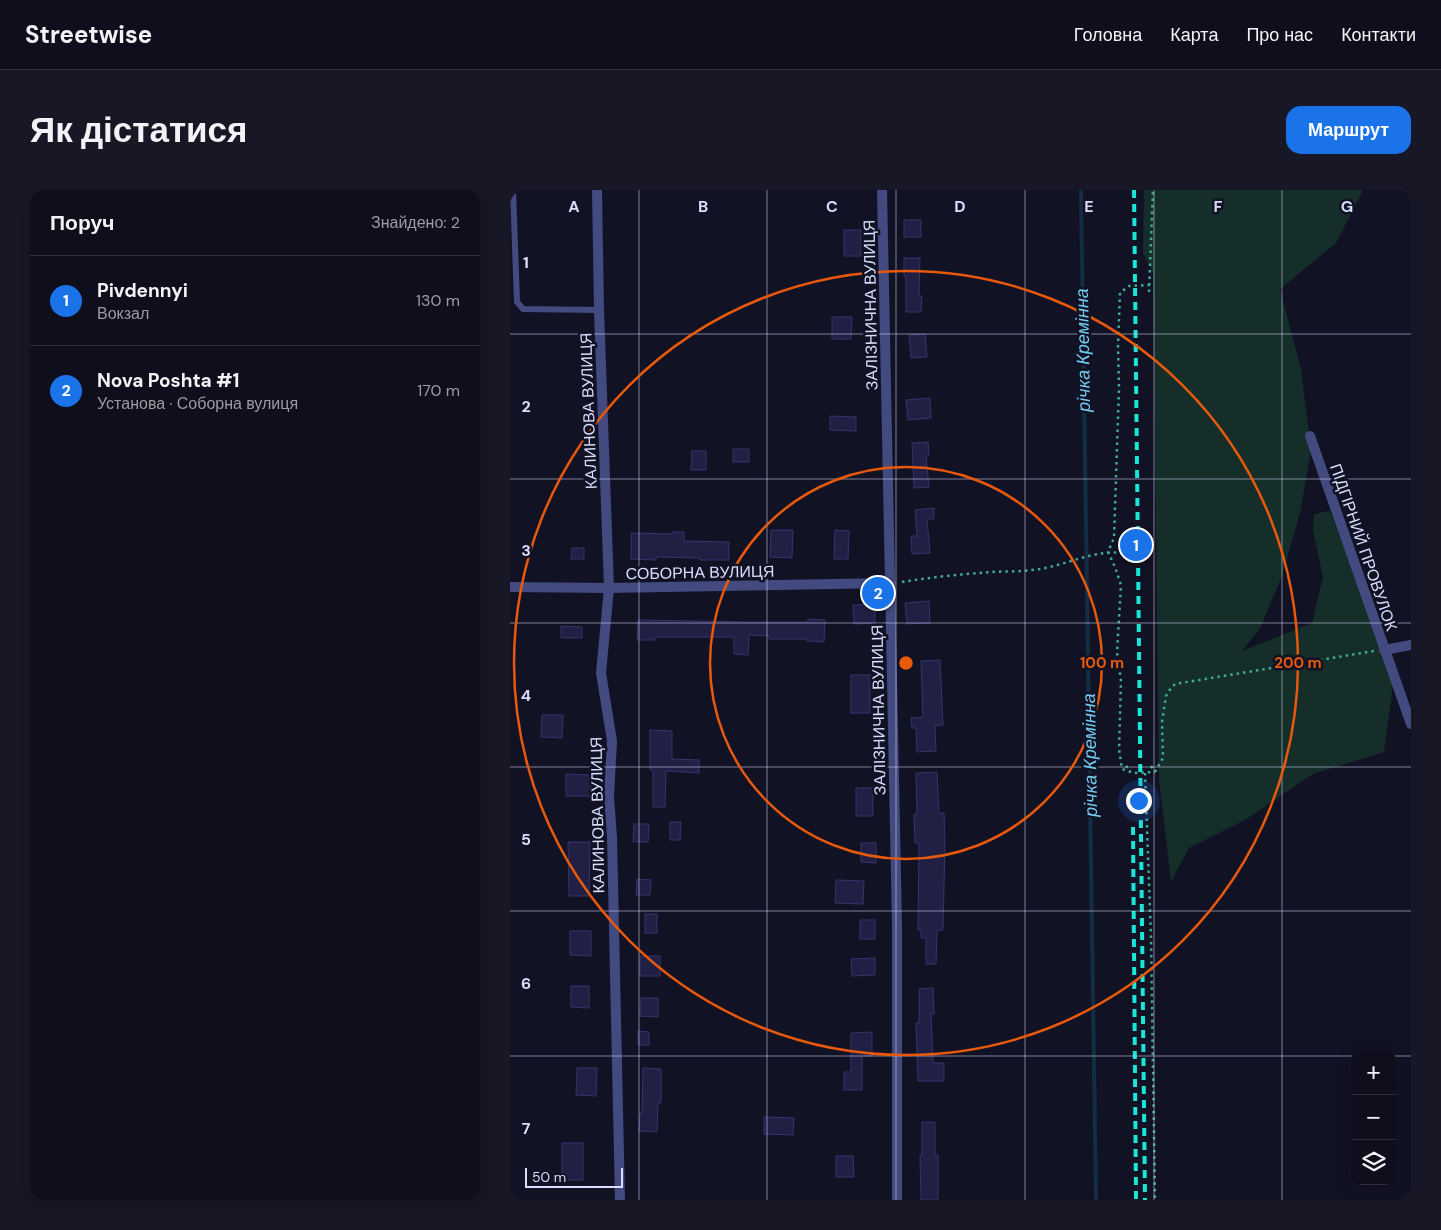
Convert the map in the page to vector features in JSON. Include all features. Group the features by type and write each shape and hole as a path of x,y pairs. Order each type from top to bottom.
{"street":[{"name":"КАЛИНОВА ВУЛИЦЯ","path":"597,190 599,310 609,588 601,673 612,741 609,797 612,837 620,1200"},
{"name":"ЗАЛІЗНИЧНА ВУЛИЦЯ","path":"882,190 897,926 897,1200"},
{"name":"ПІДГІРНИЙ ПРОВУЛОК","path":"1310,436 1411,724"},
{"name":"СОБОРНА ВУЛИЦЯ","path":"510,587 609,588 890,583"},
{"path":"1384,650 1411,645"}],"lane":[{"path":"513,190 517,302 523,309 599,310"}],"path":[{"path":"1149,292 1154,190"},
{"path":"1150,285 1129,286 1120,293 1114,538 1108,552 1121,585 1117,652 1121,680 1118,749 1122,769 1134,773 1155,772"},
{"path":"1128,292 1129,286"},
{"path":"890,583 953,575 1032,570 1063,565 1082,557 1108,552 1125,554"},
{"path":"1155,772 1163,758 1162,722 1166,696 1170,688 1175,684 1384,650"},
{"path":"1126,766 1134,773"},
{"path":"1151,766 1155,772"},
{"path":"1145,773 1151,937 1155,1200"}],"green space":[{"path":"1144,190 1363,190 1336,243 1280,289 1301,369 1311,450 1300,513 1282,576 1260,628 1242,651 1312,623 1323,577 1313,530 1314,514 1330,511 1394,677 1384,752 1313,774 1245,820 1189,848 1171,881 1159,780 1153,272 1143,253"}],"building":[{"path":"904,220 921,220 921,237 904,237"},
{"path":"844,230 861,230 861,256 844,256"},
{"path":"904,258 920,258 919,296 922,296 921,312 906,312"},
{"path":"832,317 852,317 851,339 832,339"},
{"path":"925,334 927,357 911,358 909,335"},
{"path":"930,398 931,418 908,420 906,400"},
{"path":"830,416 856,417 856,431 830,430"},
{"path":"928,442 929,456 926,456 929,487 914,488 912,443"},
{"path":"733,449 749,449 749,462 733,462"},
{"path":"692,451 706,451 706,470 691,470"},
{"path":"934,508 934,519 927,519 930,553 912,554 911,536 917,536 915,510"},
{"path":"771,530 793,530 792,558 770,557"},
{"path":"835,530 849,531 848,559 834,559"},
{"path":"673,532 684,532 684,541 729,542 729,560 656,557 656,560 631,559 631,533 673,534"},
{"path":"572,548 584,548 584,559 571,559"},
{"path":"929,601 930,623 907,624 905,603"},
{"path":"875,604 875,623 854,624 853,605"},
{"path":"808,619 825,620 824,642 807,641 807,639 769,639 769,636 749,635 748,655 734,654 734,637 655,637 655,640 637,640 638,620 808,622"},
{"path":"561,626 582,627 582,638 561,638"},
{"path":"940,660 943,725 935,726 936,751 917,752 916,728 912,728 911,718 923,717 921,661"},
{"path":"851,675 870,675 870,713 851,713"},
{"path":"542,715 563,715 562,738 541,737"},
{"path":"650,730 672,731 672,759 699,760 699,773 666,771 665,807 653,807 653,770 650,770"},
{"path":"937,772 939,813 944,813 943,930 937,930 936,964 926,964 926,938 921,938 921,930 918,930 919,843 915,843 914,814 917,814 916,773"},
{"path":"566,774 591,775 591,796 566,796"},
{"path":"856,788 873,788 873,816 856,816"},
{"path":"670,822 681,822 680,840 670,840"},
{"path":"634,824 649,824 648,842 633,842"},
{"path":"568,842 590,842 589,896 569,896"},
{"path":"861,843 876,843 876,863 861,862"},
{"path":"637,879 651,880 650,895 636,895"},
{"path":"836,880 864,881 863,904 835,903"},
{"path":"645,914 657,914 657,933 645,933"},
{"path":"860,920 875,920 875,939 860,939"},
{"path":"570,931 591,931 591,956 570,955"},
{"path":"640,956 660,956 660,976 640,976"},
{"path":"875,958 875,975 852,976 851,959"},
{"path":"571,986 589,986 589,1008 571,1007"},
{"path":"933,988 934,1014 931,1014 933,1063 944,1063 944,1081 918,1081 916,1023 919,1023 919,989"},
{"path":"641,998 658,998 658,1017 640,1016"},
{"path":"638,1031 649,1032 649,1045 638,1045"},
{"path":"872,1032 872,1056 862,1056 862,1090 844,1090 844,1072 851,1072 851,1033"},
{"path":"577,1068 597,1068 596,1096 576,1095"},
{"path":"643,1068 661,1069 661,1103 658,1103 657,1132 639,1131 640,1113 642,1113"},
{"path":"764,1117 794,1118 793,1135 764,1134"},
{"path":"922,1122 935,1122 935,1155 938,1155 938,1200 921,1200 920,1155 922,1155"},
{"path":"562,1143 583,1143 583,1180 562,1180"},
{"path":"836,1156 853,1156 854,1177 836,1177"}],"waterway":[{"name":"річка Кремінна","path":"1081,190 1096,1200"}],"railway":[{"path":"1134,190 1145,1200"},
{"path":"1133,827 1136,1200"}],"place":[{"name":"Pivdennyi","path":"1136,545"},
{"name":"Nova Poshta #1","path":"878,593"}]}
